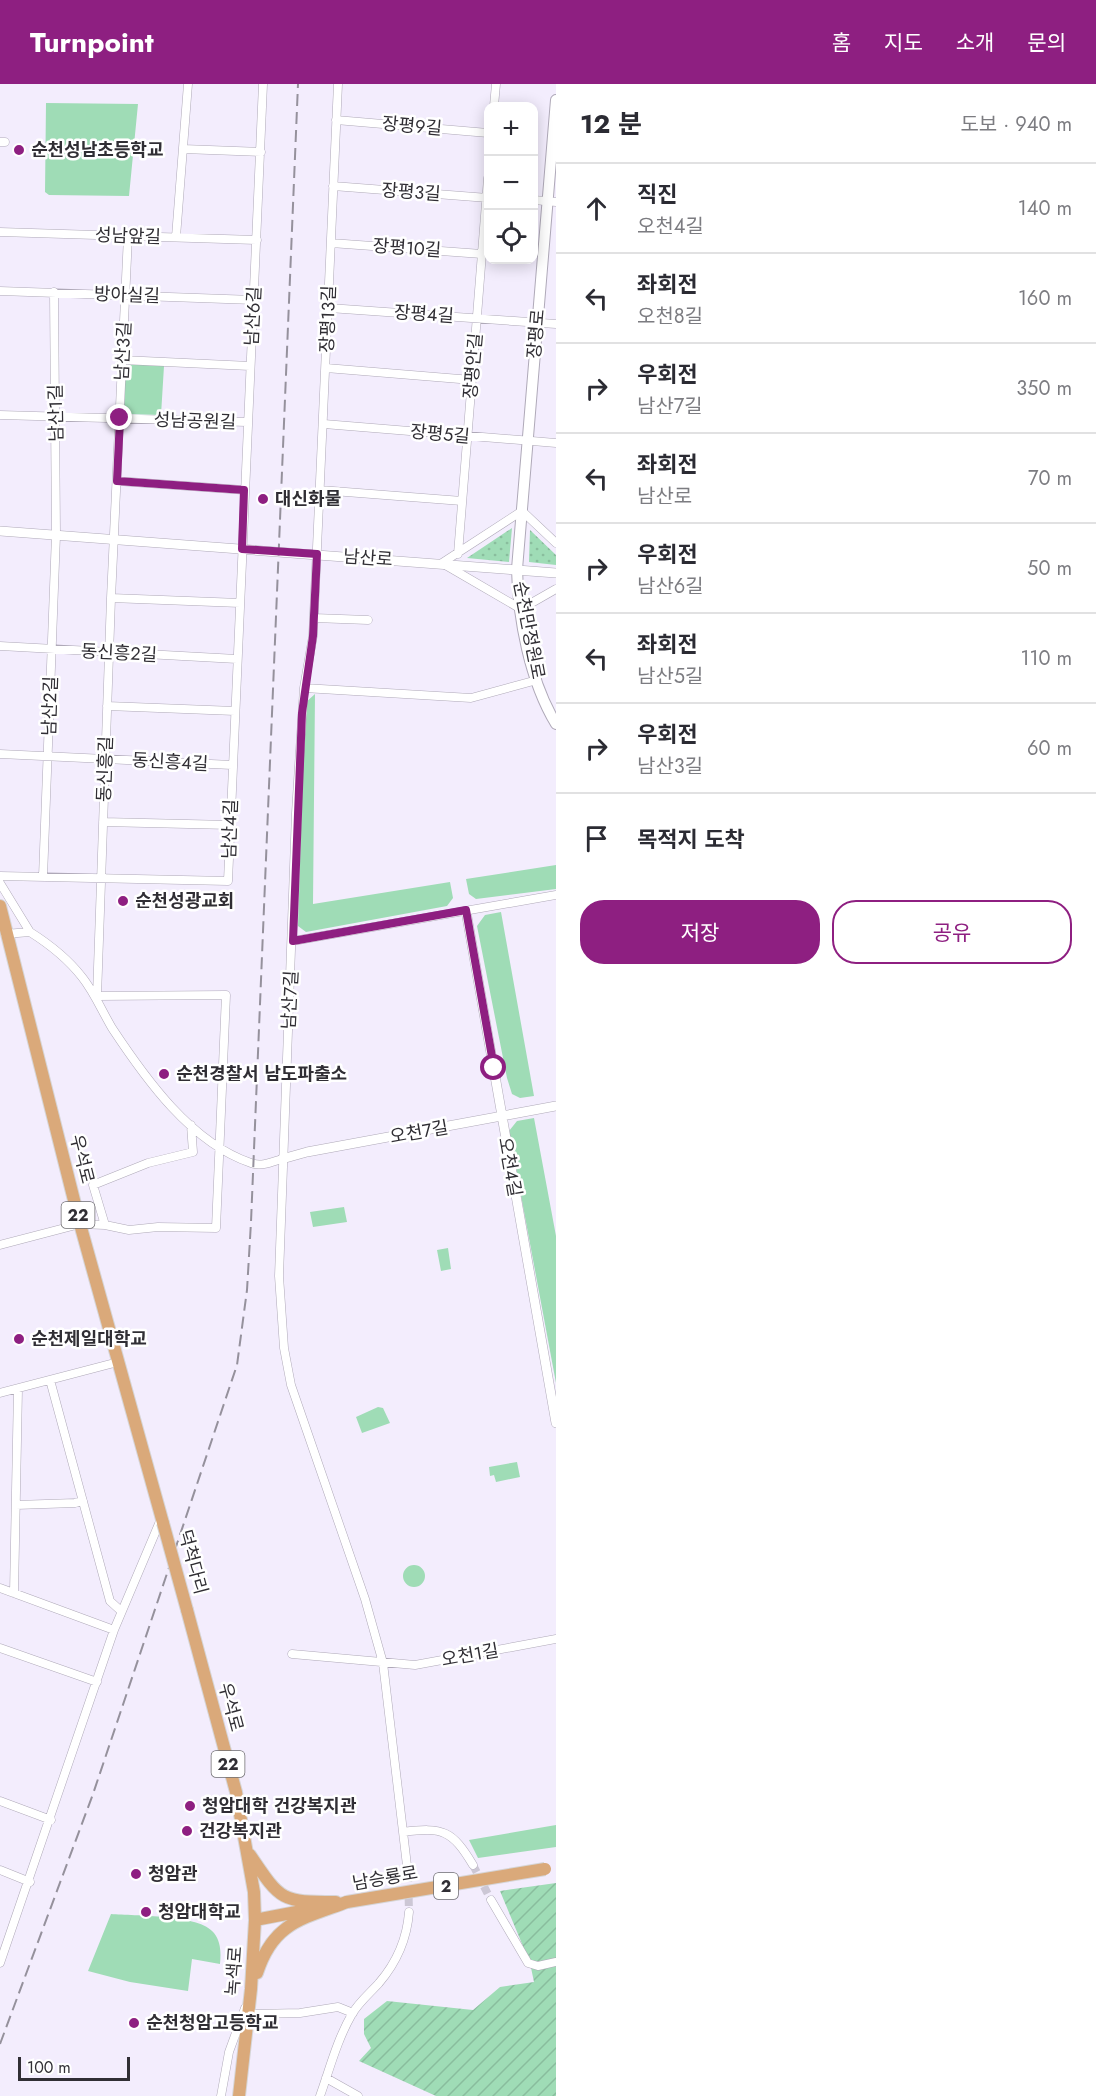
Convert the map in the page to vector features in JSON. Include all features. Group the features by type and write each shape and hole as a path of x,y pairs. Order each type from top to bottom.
{"main road":[{"name":"장평로","path":"517,569 537,322 551,202 556,100"},
{"name":"순천만정원로","path":"517,569 521,609 537,680 556,724"},
{"name":"우석로","path":"0,906 80,1224 162,1520"},
{"name":"덕척다리","path":"162,1520 187,1611"},
{"name":"우석로","path":"187,1611 236,1792 247,1851 255,1920"},
{"path":"247,1851 272,1887 285,1898 295,1902 347,1902"},
{"name":"남승룡로","path":"255,1920 550,1868"},
{"path":"251,1989 263,1952 281,1930 291,1922 347,1902"},
{"name":"녹색로","path":"239,2096 249,2014 255,1920"}],"street":[{"path":"176,237 188,84"},
{"name":"남산6길","path":"242,549 263,84"},
{"name":"장평13길","path":"317,554 338,84"},
{"path":"494,102 496,84"},
{"name":"장평9길","path":"336,120 484,133"},
{"path":"183,149 261,152"},
{"name":"장평3길","path":"333,186 484,198"},
{"name":"장평안길","path":"458,554 487,210"},
{"name":"성남앞길","path":"0,232 257,240"},
{"name":"남산3길","path":"115,539 128,236"},
{"name":"장평10길","path":"331,243 482,254"},
{"name":"방아실길","path":"0,291 254,300"},
{"name":"남산1길","path":"54,292 56,535"},
{"name":"장평4길","path":"329,308 556,324"},
{"path":"122,360 250,366"},
{"path":"326,368 472,380"},
{"name":"성남공원길","path":"0,415 247,422"},
{"name":"장평5길","path":"324,424 556,443"},
{"path":"117,481 244,490"},
{"path":"320,490 462,501"},
{"path":"442,563 522,511 556,543"},
{"name":"남산로","path":"0,531 556,573"},
{"name":"남산2길","path":"43,877 56,535"},
{"name":"동신흥길","path":"96,996 115,539"},
{"name":"남산4길","path":"0,876 228,881 242,549"},
{"name":"남산7길","path":"317,554 312,648 304,688 296,813 279,1276 287,1365 298,1408 365,1599 383,1663 408,1874"},
{"path":"442,563 521,609 556,589"},
{"path":"111,598 240,603"},
{"path":"314,618 368,620"},
{"name":"동신흥2길","path":"0,646 237,659"},
{"path":"304,688 471,698 537,680"},
{"path":"107,706 235,711"},
{"name":"동신흥4길","path":"0,754 232,765"},
{"path":"103,822 230,825"},
{"path":"0,883 30,932 69,962 96,996 112,1028 172,1109 218,1146 251,1163 267,1164 282,1159"},
{"path":"293,941 556,895"},
{"name":"오천4길","path":"466,910 556,1423"},
{"path":"6,934 30,932"},
{"path":"0,1245 80,1224 105,1225 129,1230 158,1227 216,1228 226,995 96,996"},
{"name":"오천7길","path":"282,1159 307,1152 556,1107"},
{"path":"105,1225 93,1185 148,1163 193,1152 191,1125"},
{"path":"0,1394 118,1362"},
{"path":"50,1380 110,1601 121,1611"},
{"path":"14,1593 18,1389"},
{"path":"16,1505 75,1503 83,1500"},
{"path":"0,1963 51,1820 114,1630 162,1520"},
{"path":"0,1588 114,1630"},
{"name":"오천1길","path":"292,1654 415,1665 556,1639"},
{"path":"0,1648 97,1682"},
{"path":"0,1801 51,1820"},
{"path":"403,1832 426,1829 446,1832 463,1848 472,1865"},
{"path":"0,1870 30,1881"},
{"path":"490,1900 528,1963 538,1966 556,1962"},
{"path":"320,2096 339,2041 353,2013 395,1960 406,1936 409,1912"},
{"path":"220,2096 229,2052 251,1989"},
{"path":"249,2014 300,2013 338,2007 353,2013"},
{"path":"326,2078 358,2096"}],"green space":[{"path":"46,103 138,104 129,196 49,195 45,192"},
{"path":"129,364 164,366 161,415 126,414 123,409 125,368"},
{"path":"512,528 509,562 467,558"},
{"path":"530,530 556,555 556,565 529,562"},
{"path":"315,694 313,904 450,882 453,898 447,906 306,932 298,926 305,703"},
{"path":"556,865 556,889 476,899 469,894 466,879"},
{"path":"501,912 534,1096 520,1098 512,1094 507,1078 477,926 485,915"},
{"path":"534,1118 556,1236 556,1383 509,1131 517,1121"},
{"path":"344,1207 347,1222 313,1227 310,1212"},
{"path":"448,1248 451,1269 441,1271 437,1250"},
{"path":"378,1407 383,1408 390,1423 362,1433 356,1417"},
{"path":"517,1462 520,1477 496,1482 494,1475 490,1476 489,1467"},
{"path":"414,1565 422,1568 425,1576 422,1584 414,1587 406,1584 403,1576 406,1568"},
{"path":"556,1825 556,1847 478,1858 469,1840"},
{"path":"556,1883 556,2096 436,2096 359,2061 371,2048 364,2034 364,2019 387,2001 473,2010 500,1987 534,1982 530,1963 500,1891"},
{"path":"111,1914 181,1919 206,1927 214,1933 218,1940 220,1964 192,1959 188,1991 130,1982 88,1971"}],"tunnel":[{"path":"473,1865 491,1900"},
{"path":"408,1874 409,1912"}],"railway":[{"path":"0,2044 93,1794 237,1365 247,1290 251,1222 298,84"}],"place":[{"name":"순천성남초등학교","path":"19,150"},
{"name":"대신화물","path":"263,499"},
{"name":"순천성광교회","path":"123,901"},
{"name":"순천경찰서 남도파출소","path":"164,1074"},
{"name":"순천제일대학교","path":"19,1339"},
{"name":"청암대학 건강복지관","path":"190,1806"},
{"name":"건강복지관","path":"187,1831"},
{"name":"청암관","path":"136,1874"},
{"name":"청암대학교","path":"146,1912"},
{"name":"순천청암고등학교","path":"134,2023"}],"route":[{"path":"120,418 117,481 244,490 242,549 317,554 312,648 304,688 302,713 296,813 293,941 466,910 494,1068"}]}
